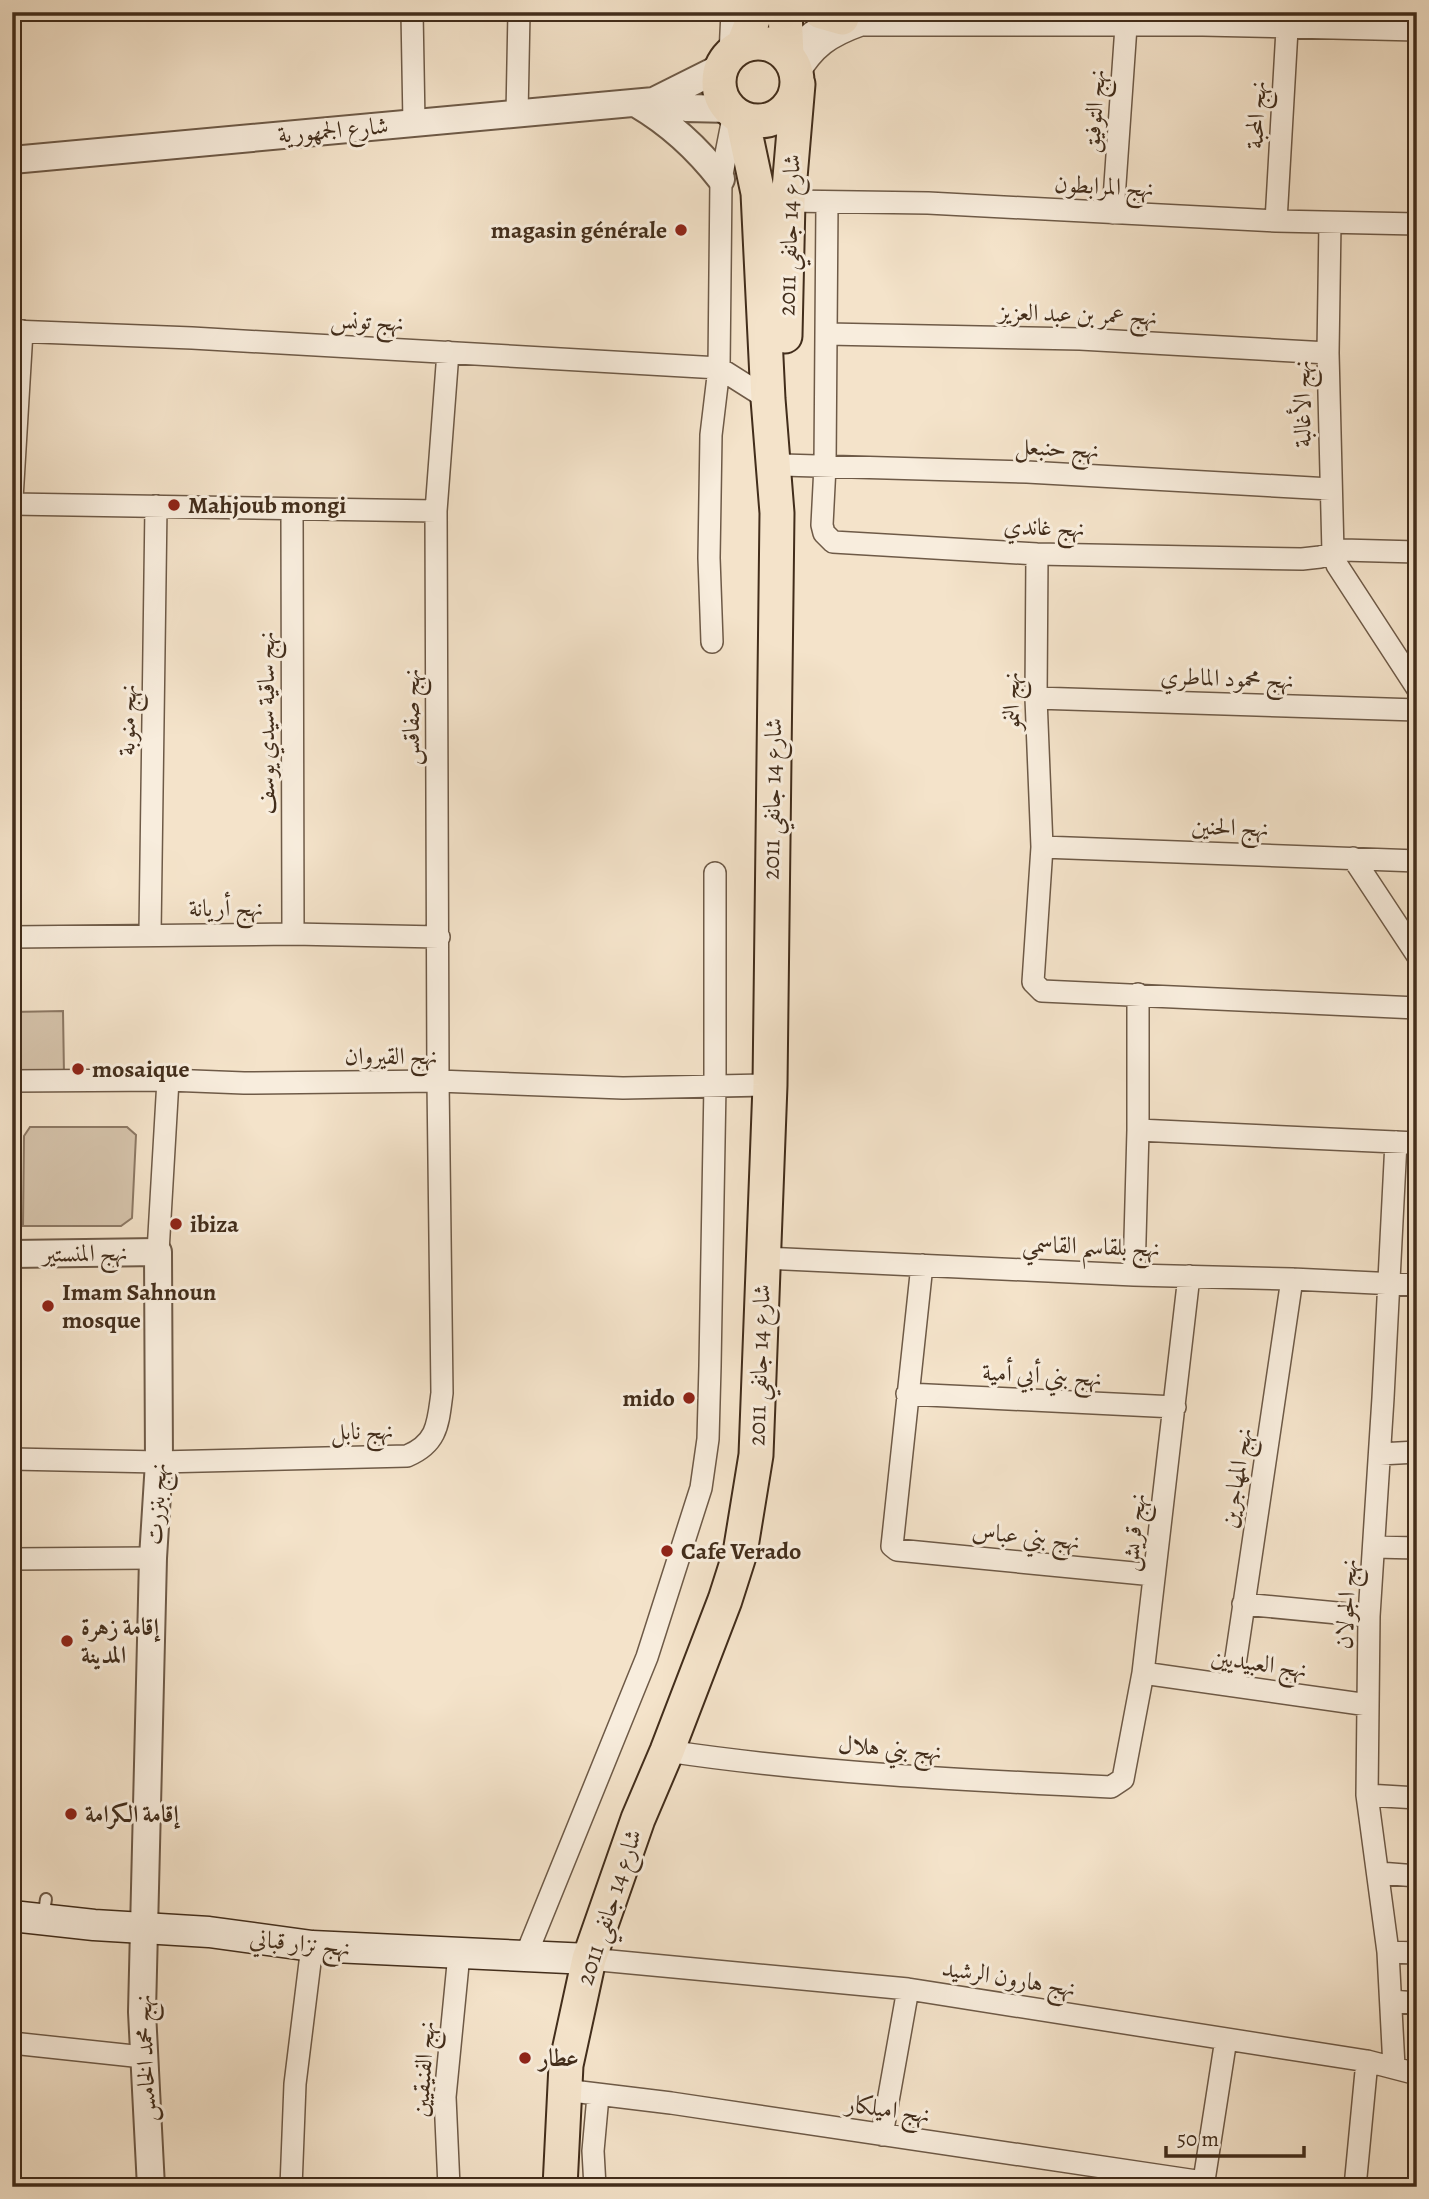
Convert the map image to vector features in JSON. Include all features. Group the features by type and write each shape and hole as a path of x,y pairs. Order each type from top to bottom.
{"main road":[{"path":"732,55 756,12"},
{"name":"شارع 14 جانفي 2011","path":"776,513 782,465 793,68 785,12"},
{"path":"732,55 762,43 771,45 793,68 795,96 779,116 767,121 754,121 735,114"},
{"name":"شارع 14 جانفي 2011","path":"560,2187 564,2090 573,2026 589,1959 638,1819 725,1600 740,1553 756,1455 770,1085 776,513 758,193 735,114 719,89 732,55"},
{"name":"نهج نزار قباني","path":"12,1916 45,1909 94,1925 209,1933 313,1946 589,1959"}],"street":[{"path":"412,12 414,123"},
{"path":"517,114 519,12"},
{"path":"645,102 732,55 732,12"},
{"path":"1339,12 1417,14"},
{"path":"793,68 805,36 818,26 843,14"},
{"name":"نهج التوفيق","path":"1113,213 1126,18"},
{"path":"793,68 837,33 861,25 958,19 1287,20 1417,30"},
{"name":"نهج المحبة","path":"1276,221 1287,20"},
{"path":"645,102 735,114 721,179 719,368 711,435 709,558 712,642"},
{"path":"645,102 684,136 721,179"},
{"name":"شارع الجمهورية","path":"12,160 645,102"},
{"name":"نهج المرابطون","path":"788,201 928,203 1276,221 1417,224"},
{"path":"825,466 827,203"},
{"name":"نهج الأغالبة","path":"1330,223 1328,353 1333,553 1337,565 1417,688"},
{"path":"12,499 17,331"},
{"name":"نهج تونس","path":"17,331 192,338 719,368"},
{"name":"نهج عمر بن عبد العزيز","path":"827,334 1080,339 1328,353"},
{"name":"نهج صفاقس","path":"439,1081 436,511 448,352"},
{"path":"719,368 768,399"},
{"name":"نهج حنبعل","path":"782,465 1027,472 1330,489"},
{"name":"نهج غاندي","path":"825,466 822,525 824,533 833,542 1037,554 1302,559 1362,549 1417,552"},
{"path":"12,504 436,511"},
{"name":"نهج منوبة","path":"150,934 156,506"},
{"name":"نهج ساقية سيدي يوسف","path":"292,510 293,934"},
{"name":"نهج النمو","path":"1037,554 1036,698 1042,847 1033,982 1042,991 1417,1008"},
{"name":"نهج محمود الماطري","path":"1036,698 1417,710"},
{"name":"نهج الحنين","path":"1042,847 1417,860"},
{"path":"1353,858 1417,955"},
{"path":"526,1955 647,1657 701,1488 708,1439 715,1085 715,873"},
{"name":"نهج أريانة","path":"12,937 150,934 439,937"},
{"path":"1134,1275 1138,994"},
{"name":"نهج بنزرت","path":"142,1928 153,1558 159,1462 158,1252 168,1080"},
{"name":"نهج القيروان","path":"12,1081 439,1081 623,1088 770,1085"},
{"name":"نهج نابل","path":"12,1459 159,1462 407,1456 427,1446 438,1423 442,1393 439,1081"},
{"path":"1138,1130 1406,1143"},
{"name":"نهج الجولان","path":"1394,2067 1388,1952 1367,1795 1369,1616 1389,1284 1406,1143"},
{"name":"نهج المنستير","path":"12,1254 158,1252"},
{"name":"نهج بلقاسم القاسمي","path":"764,1258 1417,1285"},
{"path":"907,1394 922,1265"},
{"name":"نهج قريش","path":"1111,1787 1123,1779 1126,1771 1143,1673 1189,1276"},
{"name":"نهج المهاجرين","path":"1232,1685 1293,1279"},
{"name":"نهج بني أبي أمية","path":"907,1394 1175,1407"},
{"name":"نهج بني عباس","path":"907,1394 892,1546 894,1548 1154,1575"},
{"path":"1380,1454 1417,1452"},
{"path":"1375,1547 1417,1548"},
{"path":"12,1559 153,1558"},
{"path":"1243,1604 1369,1616"},
{"name":"نهج العبيديين","path":"1143,1673 1368,1705"},
{"name":"نهج بني هلال","path":"667,1751 749,1763 914,1778 1111,1787"},
{"path":"1367,1795 1417,1798"},
{"path":"1379,1873 1417,1876"},
{"name":"نهج محمد الخامس","path":"142,1928 143,2057 152,2187"},
{"path":"291,2187 295,2084 313,1946"},
{"path":"1388,1952 1417,1953"},
{"name":"نهج الفنيقيين","path":"449,2187 446,2097 458,1954"},
{"name":"نهج هارون الرشيد","path":"589,1959 908,1989 1367,2061 1417,2074"},
{"path":"882,2135 908,1989"},
{"path":"1391,2001 1417,2003"},
{"path":"1203,2184 1226,2039"},
{"path":"12,2043 143,2057"},
{"path":"1354,2187 1367,2061"},
{"name":"نهج اميلكار","path":"564,2090 671,2103 1203,2184"},
{"path":"595,2187 593,2151 598,2095"}],"shaded area":[{"path":"63,1011 64,1075 19,1075 12,1064 12,1012"},
{"path":"30,1127 127,1127 136,1135 132,1218 121,1226 23,1226 24,1136"}],"place":[{"name":"magasin générale","path":"681,230"},
{"name":"Mahjoub mongi","path":"174,505"},
{"name":"mosaique","path":"78,1069"},
{"name":"ibiza","path":"176,1224"},
{"name":"Imam Sahnoun mosque","path":"48,1306"},
{"name":"mido","path":"689,1398"},
{"name":"Cafe Verado","path":"667,1551"},
{"name":"إقامة زهرة المدينة","path":"67,1641"},
{"name":"إقامة الكرامة","path":"71,1814"},
{"name":"عطار","path":"525,2058"}]}
